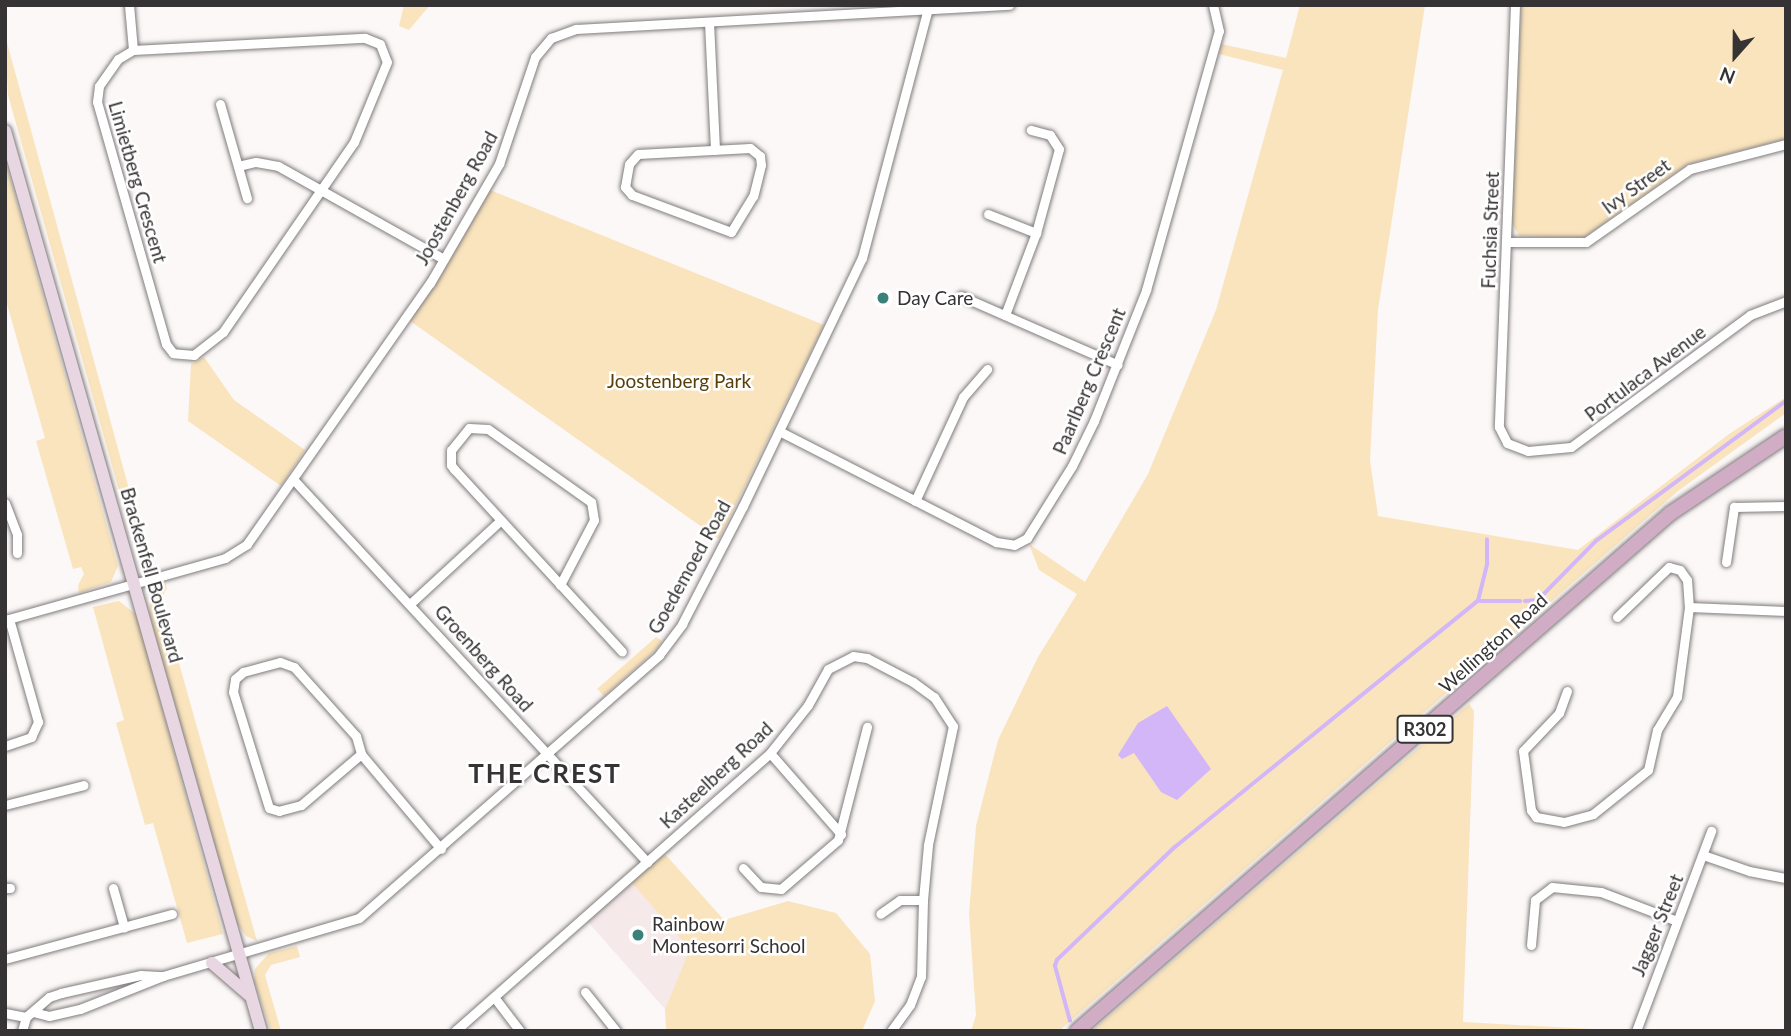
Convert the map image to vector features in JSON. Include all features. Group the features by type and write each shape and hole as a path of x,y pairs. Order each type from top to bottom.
{"main road":[{"name":"Wellington Road","path":"1077,1031 1671,513 1786,436"}],"street":[{"path":"130,5 133,50"},
{"path":"929,8 1009,5"},
{"name":"Paarlberg Crescent","path":"781,432 1002,545 1023,541 1072,466 1118,365 1181,180 1219,31 1213,5"},
{"name":"Fuchsia Street","path":"1515,5 1499,427 1507,443 1517,449"},
{"name":"Joostenberg Road","path":"7,619 240,550 293,479 444,259 503,154 535,57 544,44 576,29 929,8"},
{"name":"Goedemoed Road","path":"163,976 350,922 441,849 651,663 674,636 781,432 868,239 929,8"},
{"path":"709,22 715,149"},
{"name":"Limietberg Crescent","path":"376,41 386,53 386,66 360,130 319,192 219,336 194,355 173,353 166,344 96,97 118,58 133,50 376,41"},
{"path":"220,104 247,198"},
{"path":"1005,315 1036,233 1059,149 1050,135 1031,130"},
{"name":"Brackenfell Boulevard","path":"5,131 261,1031"},
{"name":"Ivy Street","path":"1507,242 1586,242 1690,169 1786,144"},
{"path":"750,148 761,160 753,196 731,232 632,195 625,187 629,164 638,154 715,149 750,148"},
{"path":"238,166 256,162 278,166 319,192 444,259"},
{"path":"988,214 1036,233"},
{"path":"961,296 1118,365"},
{"name":"Portulaca Avenue","path":"1517,449 1562,450 1585,440 1750,315 1786,301"},
{"path":"915,501 963,397 987,369"},
{"path":"561,585 594,520 594,507 488,429 472,427 453,447 450,461 501,520 622,652"},
{"name":"Groenberg Road","path":"293,479 411,603 647,862"},
{"path":"5,503 17,535 17,554"},
{"path":"1726,562 1734,507 1786,506"},
{"path":"411,603 501,520"},
{"path":"1567,691 1559,713 1523,751 1531,810 1536,817 1564,822 1593,814 1648,770 1657,730 1677,697 1689,607 1687,580 1679,570 1669,567 1617,617"},
{"path":"1689,607 1786,611"},
{"path":"5,746 31,737 38,722 7,619"},
{"name":"Kasteelberg Road","path":"455,1031 770,753 808,705 828,669 846,657 867,658 934,697 951,720 953,730 928,845 923,900"},
{"path":"361,754 301,805 272,809 264,800 233,692 235,679 243,672 276,663 291,664 356,736 361,754 441,849"},
{"path":"743,868 761,887 782,889 841,834 867,727"},
{"path":"770,753 841,834"},
{"path":"5,805 84,785"},
{"name":"Jagger Street","path":"1636,1031 1711,831"},
{"path":"1703,855 1786,878"},
{"path":"1531,945 1535,900 1552,887 1601,892 1677,921"},
{"path":"113,888 124,927"},
{"path":"880,914 900,900 923,900 921,977 910,1006 891,1031"},
{"path":"5,959 172,914"},
{"path":"212,963 251,998"},
{"path":"22,1031 30,1015 42,1002 61,993 141,975 163,976"},
{"path":"5,1013 49,1016 80,1009 163,976"},
{"path":"585,992 616,1031"},
{"path":"494,997 520,1031"}],"shaded area":[{"path":"1167,706 1211,769 1177,800 1161,792 1134,753 1122,759 1118,755 1138,723"},
{"name":"Rainbow Montesorri School","path":"631,882 691,949 665,1009 587,921"}],"green space":[{"path":"404,5 430,5 409,30 399,26"},
{"path":"1300,5 1425,5 1378,310 1370,460 1378,516 1578,550 1729,434 1786,397 1786,413 1678,491 1059,1031 971,1031 976,1015 969,914 976,826 998,740 1038,657 1077,594 1039,570 1029,544 1085,582 1148,474 1216,310 1283,70 1219,54 1221,44 1286,58"},
{"path":"1521,5 1786,5 1786,139 1688,164 1583,238 1519,236 1512,223"},
{"path":"5,35 147,555 138,558 8,95"},
{"path":"5,159 118,566 111,582 79,593 78,585 84,574 81,567 73,569 36,441 45,438 5,297"},
{"name":"Joostenberg Park","path":"490,190 824,325 719,539 410,321"},
{"path":"204,357 234,400 305,450 281,486 188,421 191,364"},
{"path":"164,580 167,588 161,599 257,941 246,936 236,922 149,613 151,593"},
{"path":"119,601 137,615 223,934 187,943 153,823 145,825 116,723 124,720 93,607"},
{"path":"656,637 662,641 656,650 604,696 597,689"},
{"path":"1469,704 1474,711 1463,1022 1629,1031 1092,1031"},
{"path":"664,853 724,920 788,901 836,913 870,954 875,1001 862,1031 666,1031 665,1009 690,949 631,882"},
{"path":"297,946 300,957 271,965 265,975 281,1031 271,1031 254,981 255,969 269,953"}],"waterway":[{"path":"1525,601 1538,600 1596,541 1786,401"},
{"path":"1070,1021 1055,966 1057,960 1175,847 1478,601 1487,564 1487,540"},
{"path":"1480,601 1520,601"}],"place":[{"name":"Day Care","path":"883,298"},
{"name":"Rainbow Montesorri School","path":"638,935"}],"district":[{"name":"THE CREST","path":"545,774"}]}
